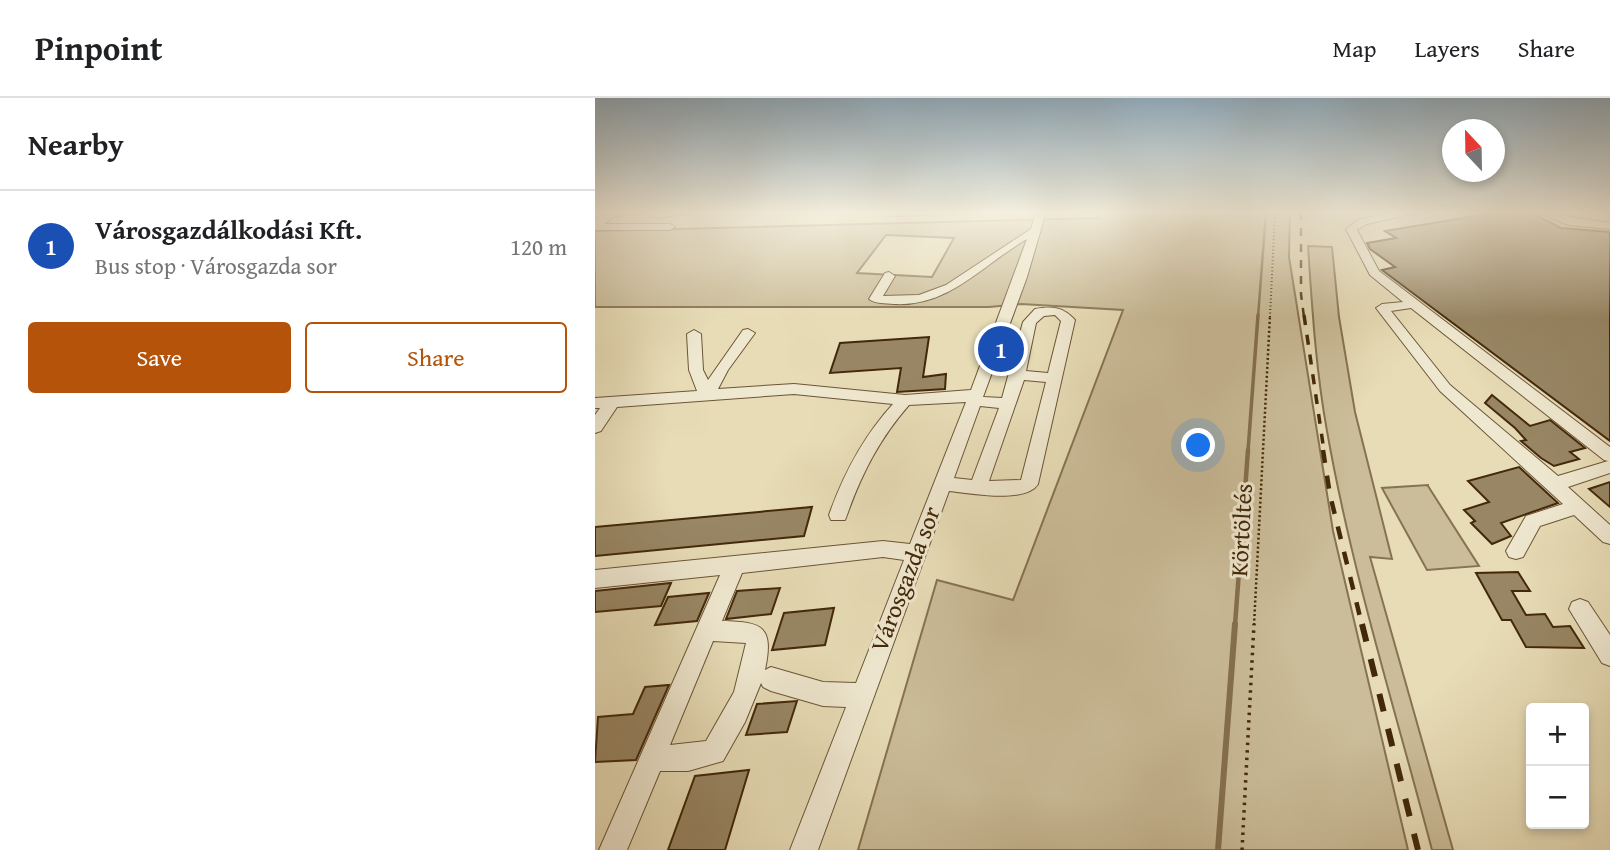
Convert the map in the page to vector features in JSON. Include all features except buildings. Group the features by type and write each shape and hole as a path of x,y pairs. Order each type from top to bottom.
{"street":[{"path":"889,276 875,299 921,299 956,283 1005,247"},
{"name":"Városgazda sor","path":"804,850 860,695 1009,308 1029,247"},
{"path":"1360,247 1374,273 1610,457"},
{"path":"1413,304 1382,309 1445,388 1610,536"},
{"path":"941,484 978,487 1019,489 1029,484 1068,320 1058,311 1040,312 1030,322 1018,375 978,487"},
{"path":"707,396 721,369 748,333"},
{"path":"694,334 696,370 707,396"},
{"path":"1018,375 1054,378"},
{"path":"595,403 794,389 905,400 974,398 1008,403"},
{"path":"838,515 851,476 874,434 905,400"},
{"path":"595,427 612,402"},
{"path":"1555,484 1610,467"},
{"path":"1517,551 1532,521 1577,507"},
{"path":"595,579 883,550 915,553"},
{"path":"613,850 735,565"},
{"path":"1580,609 1610,655"},
{"path":"653,758 688,758 714,752 731,726 753,668 758,640 751,632 708,631"},
{"path":"771,679 823,694 860,695"}],"path":[{"name":"Körtöltés","path":"1242,850 1273,247"}],"shaded area":[{"path":"595,247 877,247 857,273 932,277 949,247 1289,247 1333,531 1408,850 858,850 937,580 1013,600 1123,310 1021,304 989,307 595,307"},
{"path":"1308,247 1332,247 1339,317 1355,412 1392,559 1370,557 1453,850 1432,850 1375,642 1337,484 1320,385"},
{"path":"1428,485 1479,566 1427,570 1382,488"}],"waterway":[{"path":"1258,317 1263,247"},
{"path":"1248,451 1258,315"},
{"path":"1235,625 1248,450"},
{"path":"1218,850 1235,624"}],"railway":[{"path":"1301,247 1304,317"},
{"path":"1304,315 1324,451"},
{"path":"1323,450 1330,495 1362,625"},
{"path":"1362,624 1418,850"}],"place":[{"name":"Városgazdálkodási Kft.","path":"1001,349"}]}
